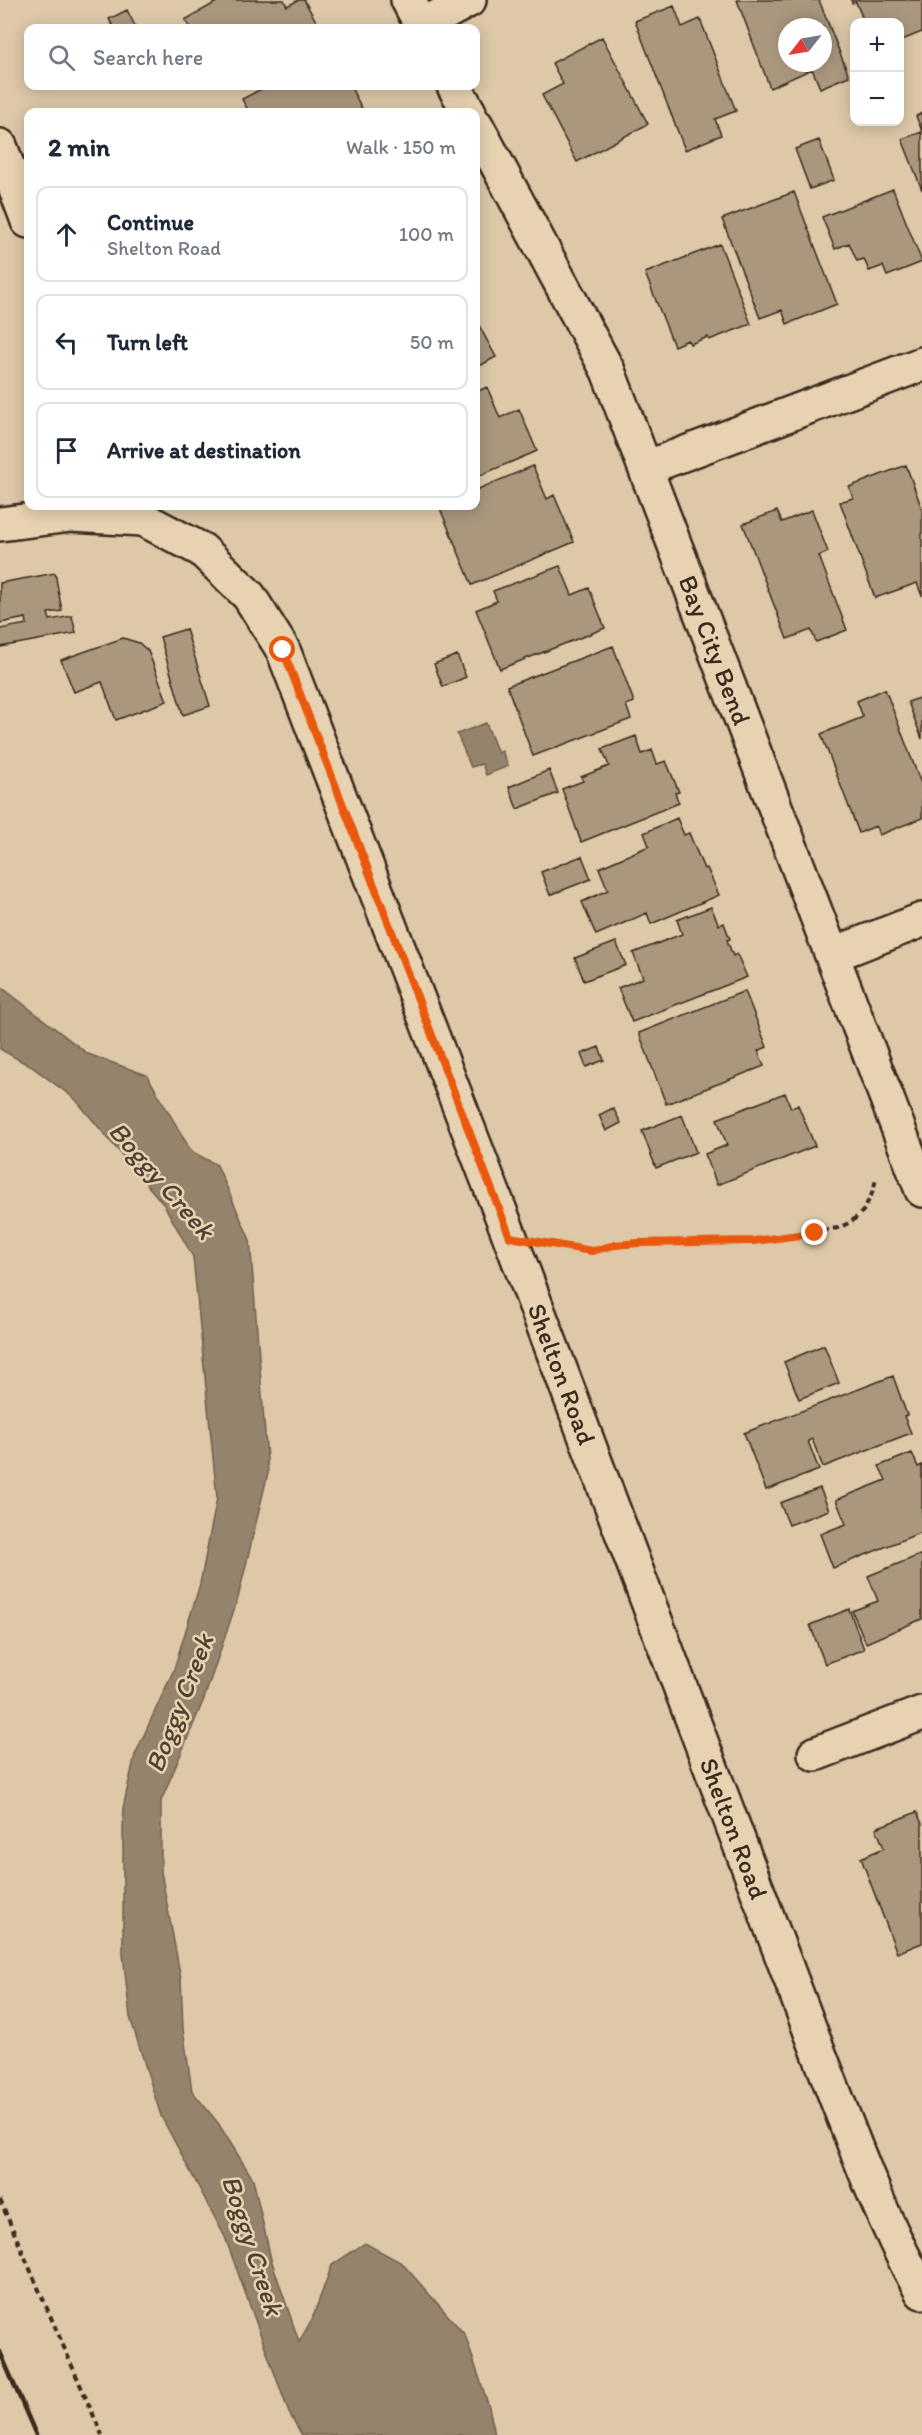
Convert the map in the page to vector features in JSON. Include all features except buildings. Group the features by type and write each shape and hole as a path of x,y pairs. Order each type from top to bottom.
{"street":[{"path":"417,18 469,0"},
{"path":"456,90 467,108"},
{"name":"Bay City Bend","path":"480,132 608,371 922,1190"},
{"path":"0,146 24,210"},
{"path":"646,468 922,364"},
{"path":"0,524 71,516 140,512"},
{"name":"Shelton Road","path":"140,512 202,550 249,596 283,650 510,1237 861,2161 909,2270 922,2292"},
{"path":"832,955 922,920"},
{"path":"815,1754 922,1713"}],"path":[{"path":"510,1237 592,1251 626,1244 754,1241 815,1233 838,1228 851,1222 863,1211 876,1180"},
{"path":"0,2200 102,2435"}],"water":[{"path":"486,723 498,753 502,751 508,766 486,775 482,764 471,767 457,734"},
{"name":"Boggy Creek","path":"0,986 88,1054 147,1075 191,1151 217,1165 250,1240 268,1473 238,1598 204,1699 161,1801 161,1872 181,1979 183,2029 192,2091 218,2123 253,2179 271,2259 299,2342 312,2319 332,2265 365,2243 402,2263 465,2335 489,2407 495,2435 302,2435 289,2413 225,2237 161,2116 130,2017 123,1954 123,1808 135,1755 174,1669 200,1584 217,1498 193,1257 164,1205 75,1099 32,1067 0,1049"}],"railway":[{"path":"0,2352 36,2435"}],"route":[{"path":"283,650 510,1237 592,1251 615,1245 638,1243 754,1241 815,1233"}]}
